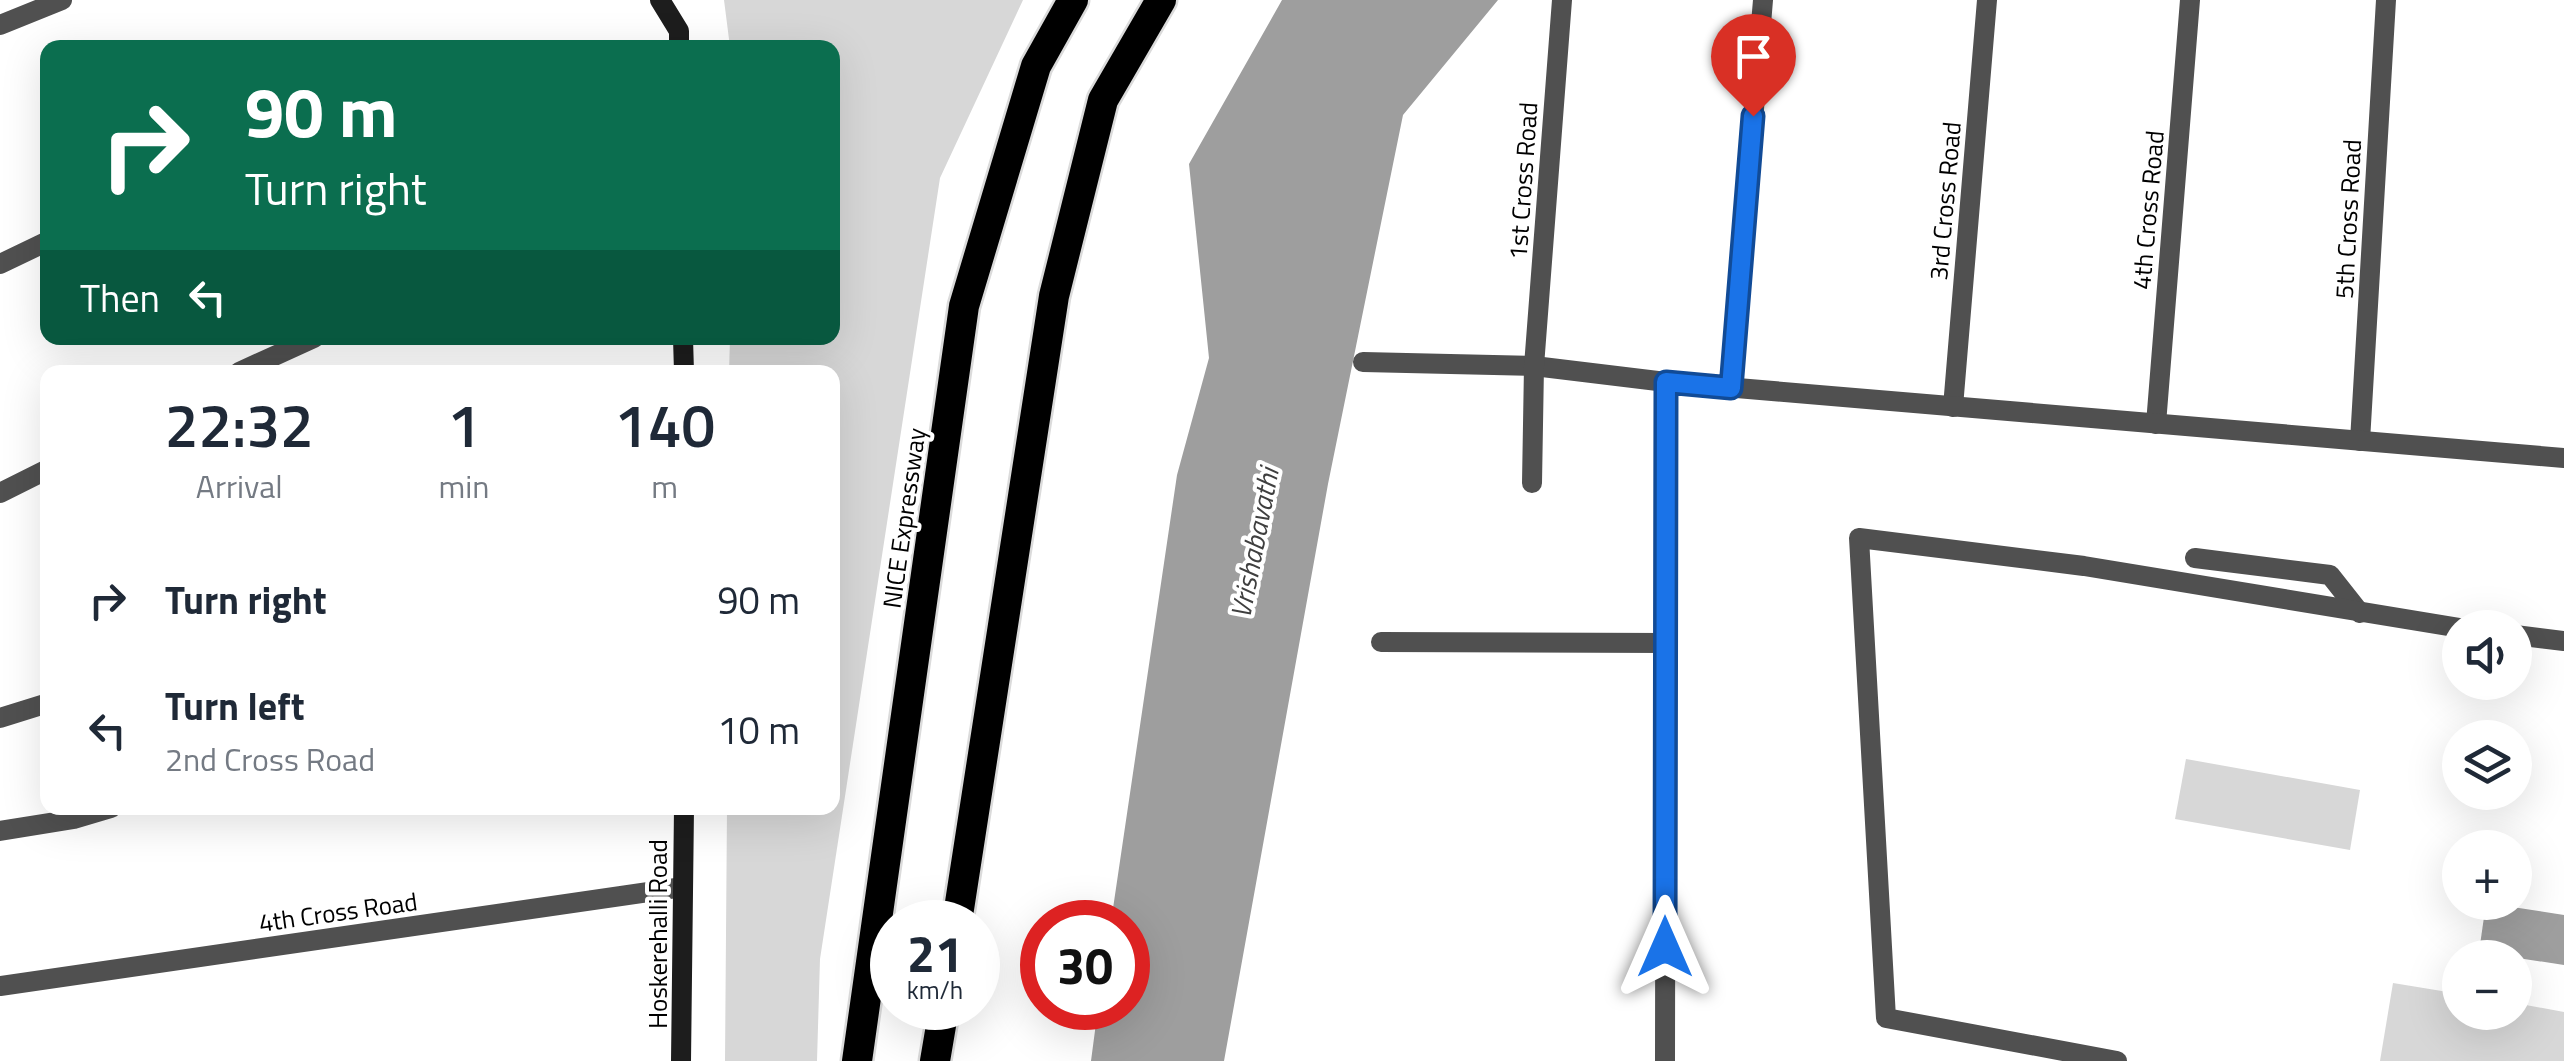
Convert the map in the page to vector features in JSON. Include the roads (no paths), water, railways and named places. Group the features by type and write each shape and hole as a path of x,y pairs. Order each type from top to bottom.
{"highway":[{"name":"NICE Expressway","path":"857,1061 964,306 1036,66 1073,0"},
{"path":"960,900 1054,296 1102,100 1161,0"},
{"path":"935,1061 940,1030"}],"street":[{"path":"0,24 24,6 62,0"},
{"path":"660,0 679,31 679,40"},
{"name":"1st Cross Road","path":"1532,483 1534,366 1562,0"},
{"path":"1731,388 1763,0"},
{"name":"3rd Cross Road","path":"1952,407 1987,0"},
{"name":"4th Cross Road","path":"2156,424 2190,0"},
{"name":"5th Cross Road","path":"2360,441 2386,0"},
{"path":"0,264 40,245"},
{"path":"254,365 299,345"},
{"path":"1364,362 1534,366 1731,388 2563,458 2564,437"},
{"path":"1665,1061 1666,382"},
{"path":"0,493 40,473"},
{"path":"2116,1061 1886,1018 1859,538 2084,566 2442,625"},
{"path":"2195,558 2330,575 2360,613"},
{"path":"2532,637 2564,641"},
{"path":"1382,642 1666,643"},
{"path":"0,718 40,706"},
{"path":"0,808 2,831 87,815"},
{"name":"Hoskerehalli Road","path":"681,1061 684,815"},
{"name":"4th Cross Road","path":"0,986 683,887"}],"water":[{"name":"Vrishabavathi","path":"1282,0 1498,0 1403,115 1328,484 1224,1061 1091,1061 1095,1030 1150,1030 1150,900 1114,900 1177,475 1209,358 1189,164"},
{"path":"2532,910 2564,915 2564,965 2532,960 2532,940 2481,940 2484,920 2532,920"}]}
